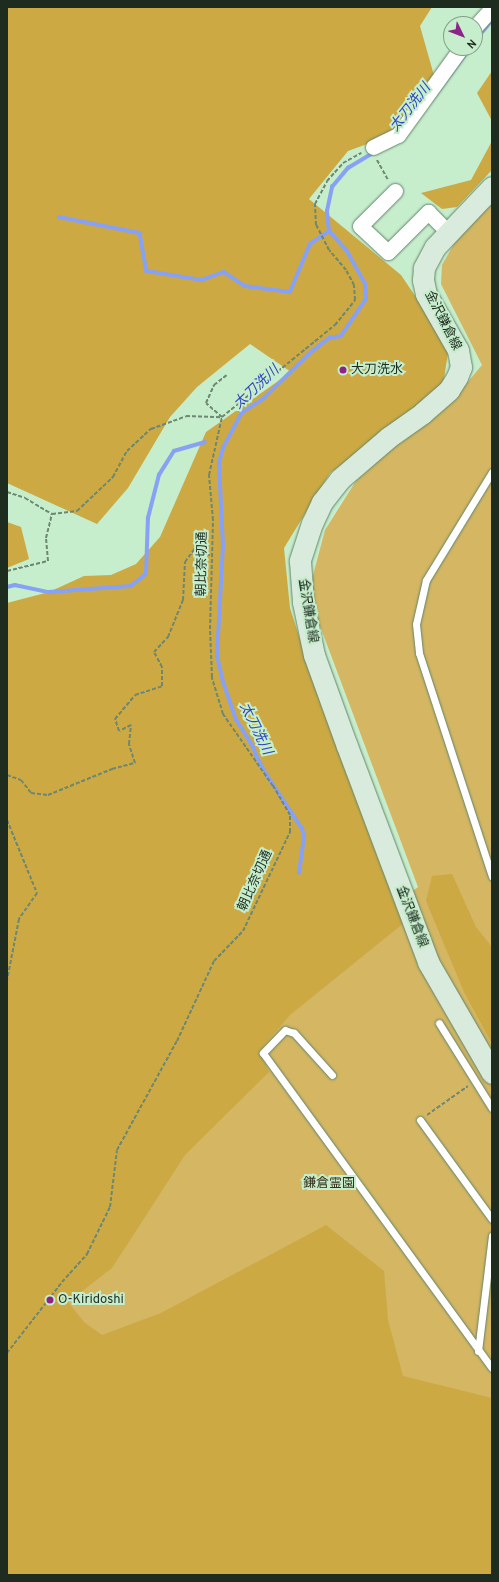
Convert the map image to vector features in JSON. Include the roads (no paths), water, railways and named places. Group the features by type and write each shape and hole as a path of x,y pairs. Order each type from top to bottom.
{"main road":[{"name":"金沢鎌倉線","path":"484,1077 428,962 320,674 300,583 300,561 305,540 322,502 340,479 389,437 424,413 449,390 458,377 461,367 458,350 426,294 423,280 428,259 435,247 492,187"}],"street":[{"path":"483,18 492,8"},
{"path":"373,147 398,135 455,56"},
{"path":"395,191 360,226 388,252 428,212 449,233"}],"lane":[{"path":"492,472 426,580 416,624 419,653 492,876"},
{"path":"439,1023 484,1077 492,1108"},
{"path":"332,1075 294,1033 285,1030 263,1053 478,1351 492,1368"},
{"path":"420,1120 492,1219"},
{"path":"478,1351 492,1236"}],"waterway":[{"name":"太刀洗川","path":"483,31 492,20"},
{"name":"太刀洗川","path":"431,101 464,56"},
{"name":"太刀洗川","path":"299,873 304,836 302,829 267,776 253,747 236,720 223,682 217,656 223,546 219,463 223,448 242,413 264,398 310,353 329,338 341,336 366,299 365,284 346,250 329,231 327,211 332,187 348,168 375,152"},
{"path":"59,217 140,233 147,271 202,280 224,272 245,286 290,292 310,244 329,231"},
{"path":"7,587 15,585 49,592 131,586 146,574 148,518 159,475 174,451 205,442"}],"place":[{"name":"大刀洗水","path":"343,370"},
{"name":"O-Kiridoshi","path":"50,1300"}],"park label":[{"name":"鎌倉霊園","path":"329,1184"}]}
